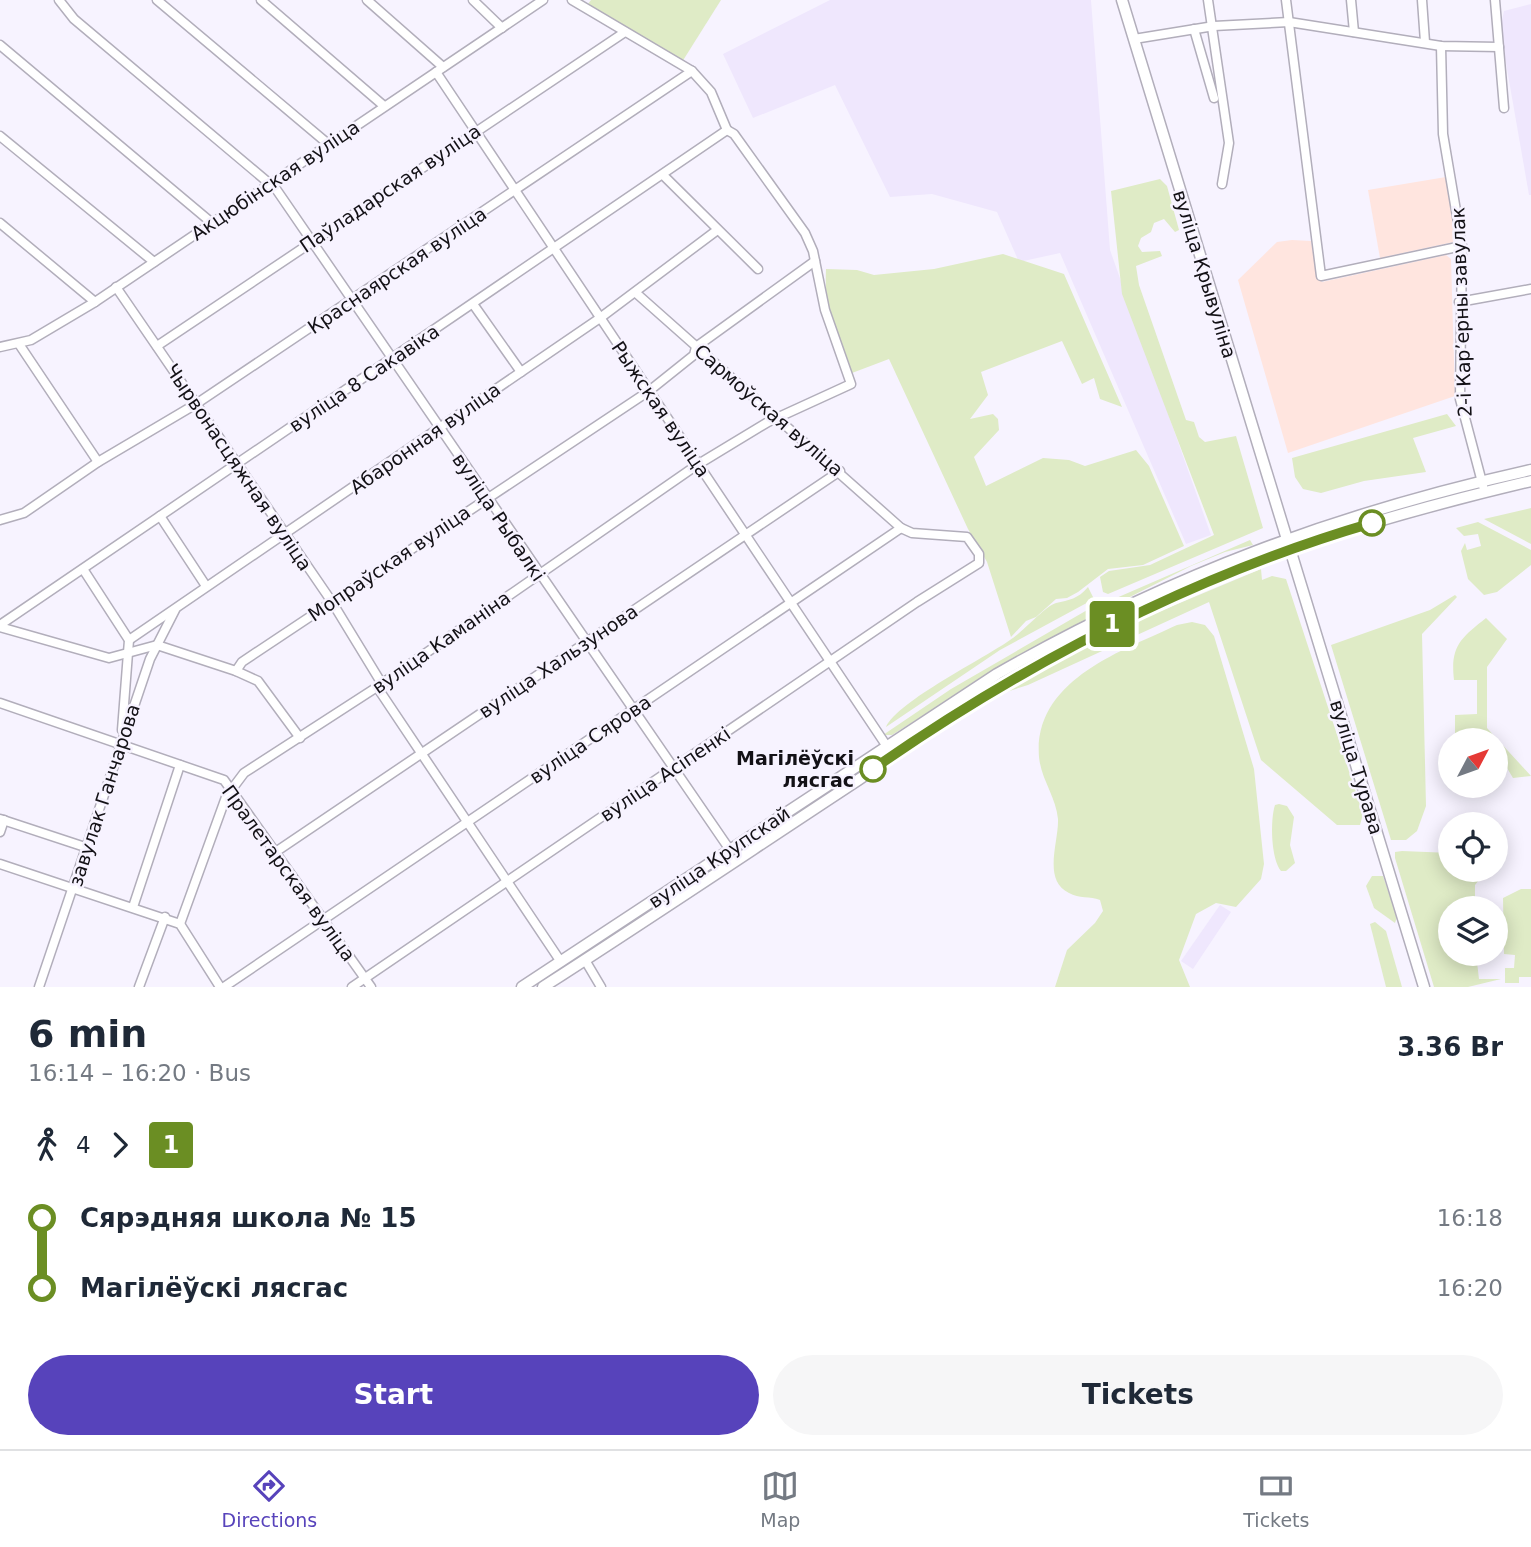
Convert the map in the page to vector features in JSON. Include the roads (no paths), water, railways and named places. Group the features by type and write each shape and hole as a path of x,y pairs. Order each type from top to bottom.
{"main road":[{"name":"вуліца Крывуліна","path":"1122,0 1287,543"},
{"name":"вуліца Крупскай","path":"522,987 997,674 1062,637 1205,570 1404,500 1531,470"},
{"name":"вуліца Крупскай","path":"544,987 1014,677 1114,622 1287,543 1531,481"},
{"name":"вуліца Турава","path":"1287,543 1424,987"}],"street":[{"name":"вуліца Рыбалкі","path":"59,0 74,19 270,183 730,850"},
{"path":"157,0 327,143"},
{"path":"261,0 384,106"},
{"name":"Рыжская вуліца","path":"367,0 440,69 475,131 514,191 887,746"},
{"path":"473,0 502,27"},
{"name":"Акцюбінская вуліца","path":"0,347 19,344 95,302 327,143 544,0"},
{"path":"572,0 692,71 711,92 727,130 734,134 805,233 815,261"},
{"path":"1208,0 1214,26 1229,142 1222,184"},
{"path":"1286,0 1321,276 1462,246"},
{"path":"1352,0 1354,32"},
{"path":"1422,0 1424,42"},
{"path":"1495,0 1504,108"},
{"path":"1133,39 1214,26 1289,22 1441,46 1499,47"},
{"path":"1194,29 1214,98"},
{"name":"Паўладарская вуліца","path":"157,346 625,32"},
{"path":"0,45 212,223"},
{"name":"2-і Карʼерны завулак","path":"1441,46 1443,134 1462,246 1459,302 1461,402 1485,492"},
{"name":"Краснаярская вуліца","path":"0,520 24,513 97,462 196,404 692,71"},
{"name":"вуліца 8 Сакавіка","path":"0,626 553,248 664,176 727,130"},
{"path":"0,136 154,262"},
{"path":"664,176 716,231 758,269"},
{"path":"0,223 95,302"},
{"name":"Абаронная вуліца","path":"129,640 636,293 716,231"},
{"name":"Мопраўская вуліца","path":"236,671 242,662 649,391 694,355 696,347 815,261"},
{"name":"вуліца Каманіна","path":"180,924 226,797 244,773 379,685 697,465 779,417 851,384 825,310 815,261"},
{"name":"Чырвонасцяжная вуліца","path":"117,287 332,602 421,754 561,962"},
{"path":"1459,302 1531,289"},
{"name":"Сармоўская вуліца","path":"636,293 779,417 901,528"},
{"path":"473,304 521,372"},
{"path":"19,344 97,462"},
{"name":"вуліца Хальзунова","path":"277,851 839,471"},
{"path":"160,516 206,586"},
{"name":"вуліца Асіпенкі","path":"352,987 979,563 979,554 967,537 912,533 901,528"},
{"name":"вуліца Сярова","path":"222,987 901,528"},
{"path":"82,569 129,640 120,744"},
{"name":"завулак Ганчарова","path":"40,987 120,744 157,645 176,607"},
{"path":"0,626 109,658 157,645 236,671 258,681 300,738"},
{"name":"Пралетарская вуліца","path":"0,703 215,776 233,789 371,987"},
{"path":"133,907 180,765"},
{"path":"0,832 2,819 85,847"},
{"path":"0,864 180,924 222,987"},
{"path":"139,987 165,917"},
{"path":"586,960 601,987"}],"place":[{"name":"Магілёўскі лясгас","path":"873,769"}]}
